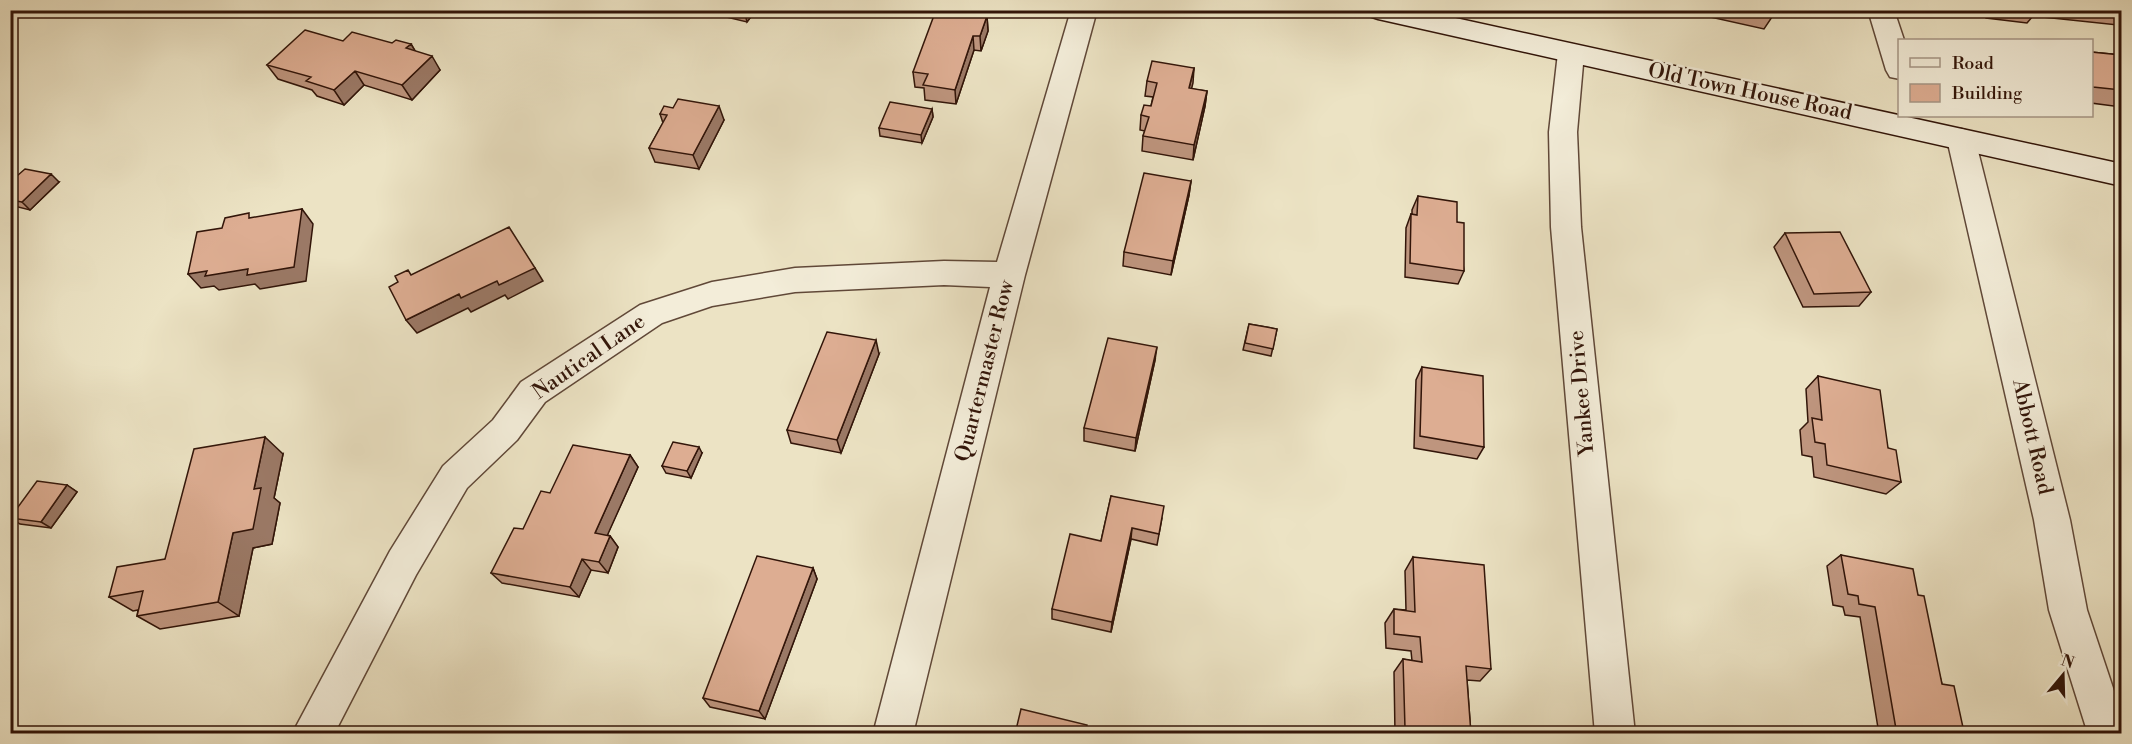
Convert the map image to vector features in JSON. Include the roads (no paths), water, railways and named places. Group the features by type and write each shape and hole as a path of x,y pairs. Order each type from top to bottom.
{"street":[{"name":"Quartermaster Row","path":"893,734 1009,275 1084,10"},
{"name":"Old Town House Road","path":"1378,10 1571,53 1915,122 1961,139 2121,175"},
{"path":"1881,10 1898,67"},
{"name":"Yankee Drive","path":"1571,53 1563,132 1566,226 1615,734"},
{"name":"Abbott Road","path":"1961,139 2052,520 2068,610 2108,734"},
{"name":"Nautical Lane","path":"312,734 403,563 455,477 505,430 533,392 651,314 712,294 795,280 944,273 1009,275"}]}
